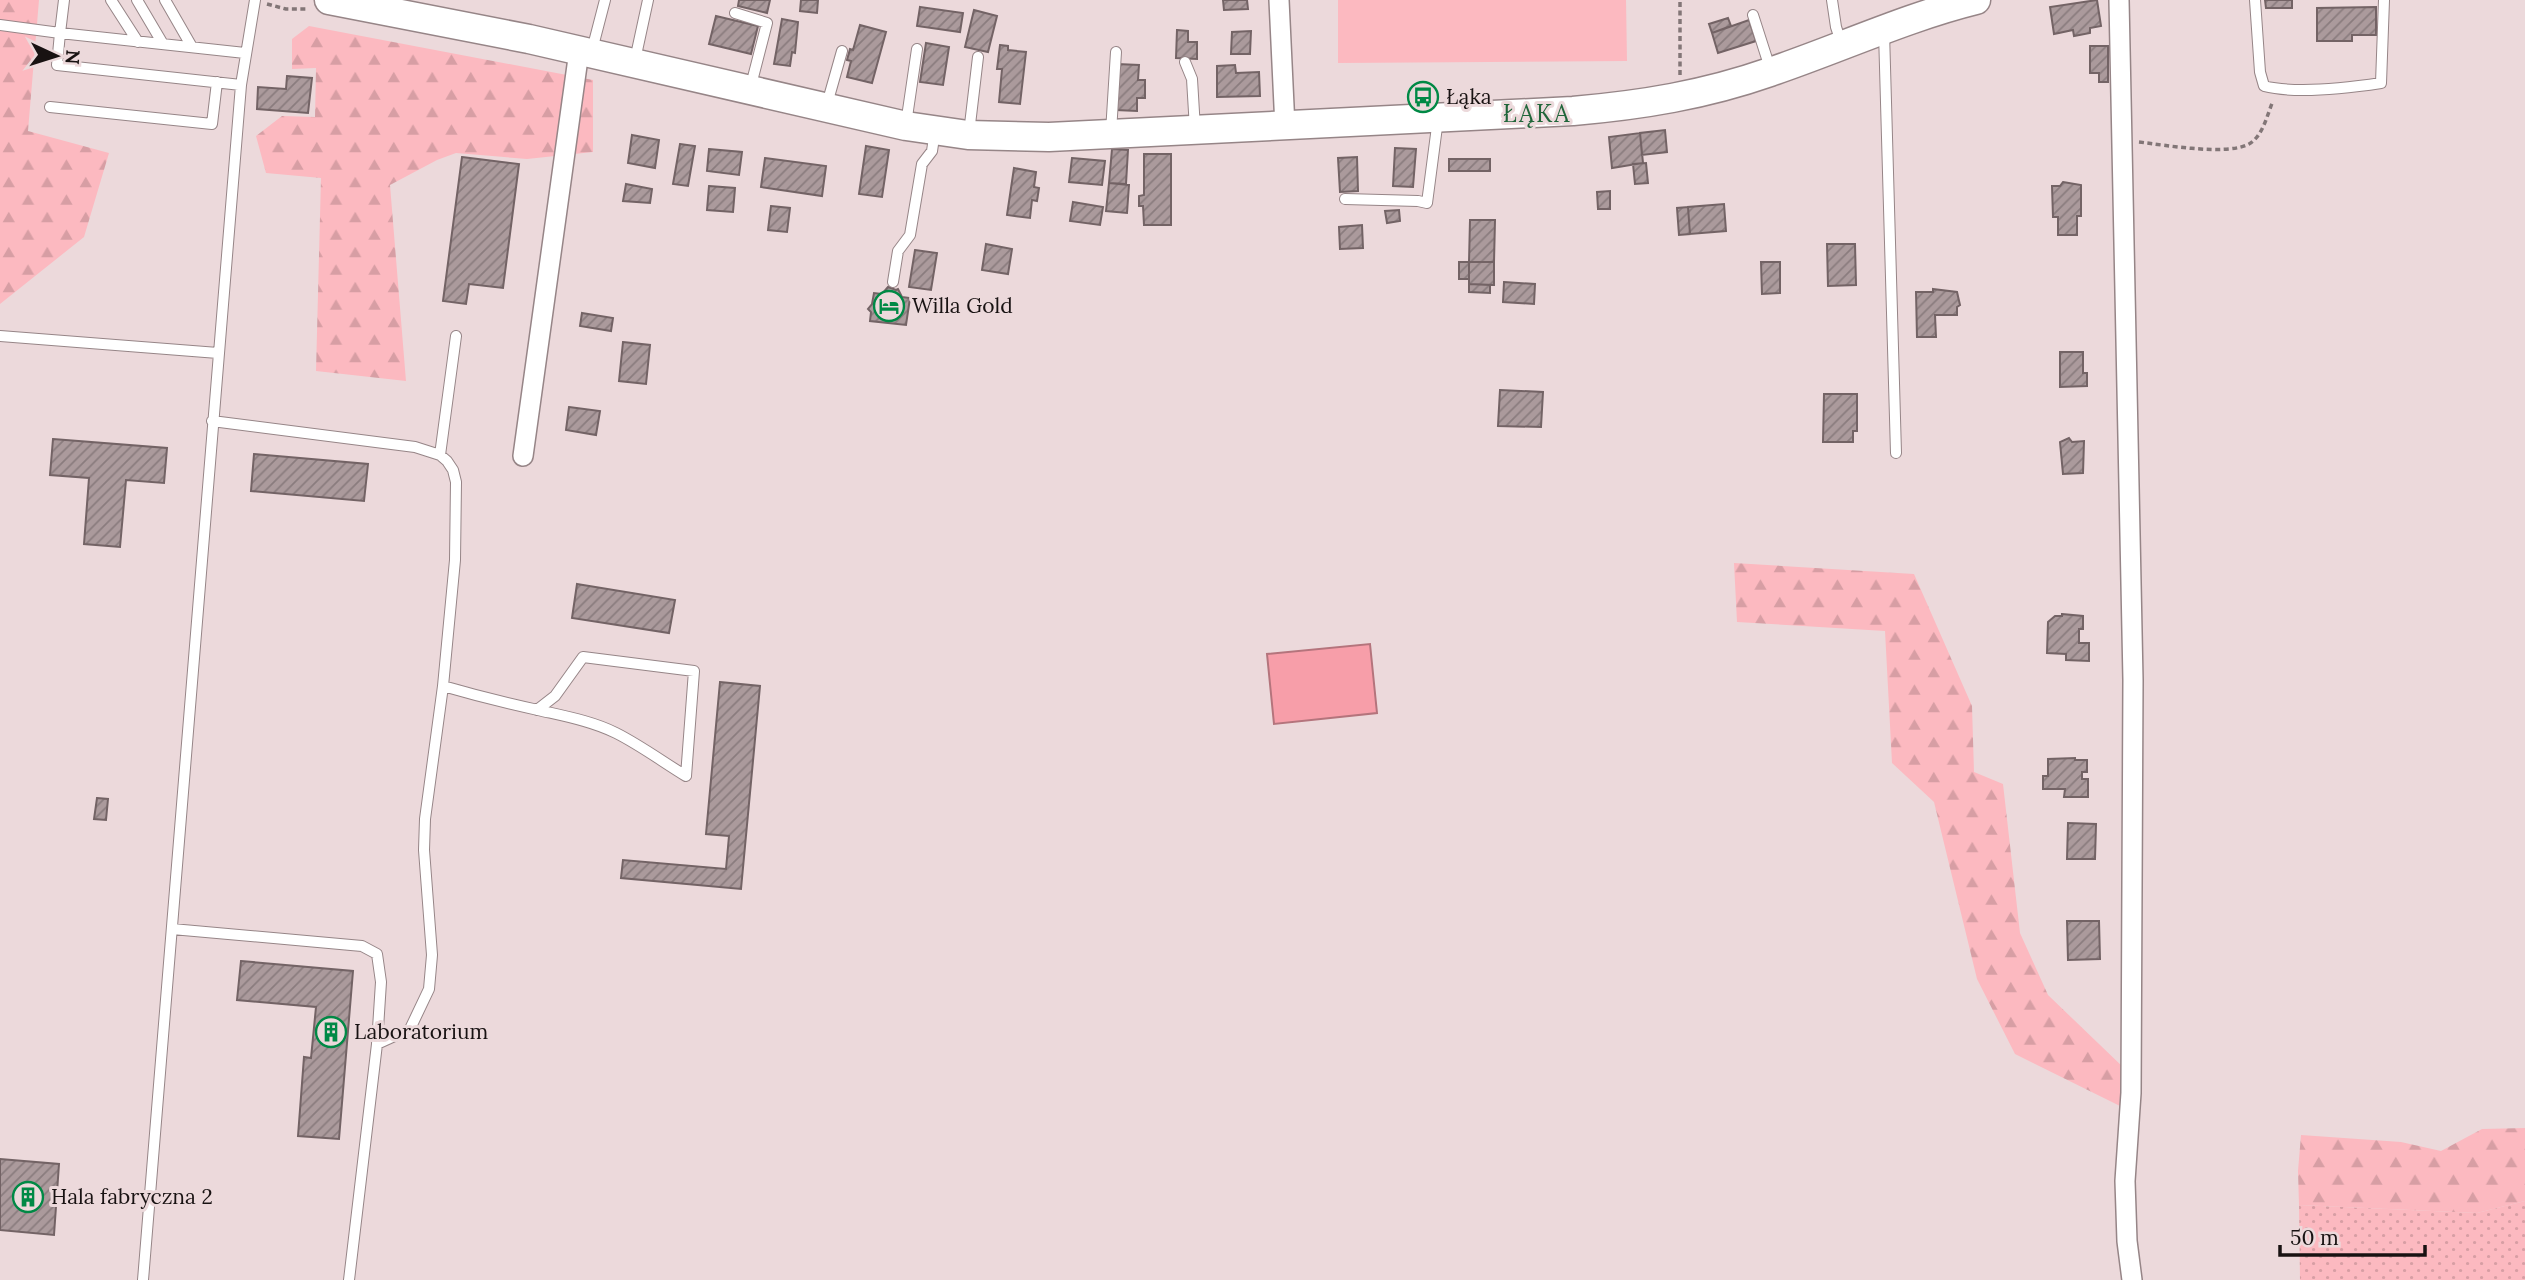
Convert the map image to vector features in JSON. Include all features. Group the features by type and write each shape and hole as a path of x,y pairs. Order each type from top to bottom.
{"main road":[{"path":"329,0 365,3 906,126 968,135 1007,137 1111,135 1438,119 1652,103 1699,94 1772,72 1976,0"}],"street":[{"path":"1279,0 1285,127"},
{"path":"2119,0 2133,680 2131,1093 2125,1181 2127,1241 2132,1280"},
{"path":"523,456 585,52"}],"lane":[{"path":"64,0 57,65 241,85"},
{"path":"111,0 138,42"},
{"path":"137,0 163,44"},
{"path":"165,0 192,47"},
{"path":"143,1280 241,85 255,0"},
{"path":"585,52 605,0"},
{"path":"634,64 648,0"},
{"path":"1832,0 1842,46"},
{"path":"2255,0 2260,72 2264,86 2277,89 2355,87 2381,83 2384,0"},
{"path":"735,13 767,23 750,90"},
{"path":"1753,15 1772,72"},
{"path":"0,25 245,53"},
{"path":"1884,31 1896,453"},
{"path":"906,126 917,49"},
{"path":"826,108 842,51"},
{"path":"1111,135 1116,52"},
{"path":"968,135 978,57"},
{"path":"1185,62 1192,79 1195,131"},
{"path":"50,107 212,124 217,82"},
{"path":"1345,199 1427,203 1438,119"},
{"path":"893,282 898,251 910,235 922,164 932,151 936,130"},
{"path":"0,336 218,353"},
{"path":"440,455 456,336"},
{"path":"212,421 415,447 440,455 453,470 457,512 455,560 424,850 432,955 429,989 410,1029 377,1044"},
{"path":"443,687 537,710 578,719 616,733 686,776 694,671 583,657 555,696 537,710"},
{"path":"172,929 362,946 377,954 381,982 377,1044 349,1280"}],"path":[{"path":"1680,0 1681,85"},
{"path":"2121,139 2197,149 2248,144 2262,130 2277,89"}],"green space":[{"path":"0,0 39,0 28,131 109,153 84,237 0,304"},
{"path":"1338,0 1626,0 1627,61 1338,63"},
{"path":"309,26 593,80 593,152 527,159 456,153 390,185 406,381 316,371 321,178 266,173 256,136 282,116 315,117 316,68 292,69 292,39"},
{"path":"1734,563 1914,574 1972,706 1974,772 2003,784 2020,933 2048,995 2124,1068 2120,1106 2015,1054 1977,979 1934,802 1892,763 1885,631 1737,622"},
{"path":"2525,1128 2525,1201 2477,1213 2299,1205 2301,1135 2401,1142 2441,1151 2482,1129"},
{"path":"2525,1201 2525,1280 2300,1280 2299,1205 2477,1213"}],"shaded area":[{"path":"1370,644 1377,713 1274,724 1267,654"}],"building":[{"path":"739,0 770,0 767,13 738,6"},
{"path":"801,0 818,0 817,13 800,11"},
{"path":"1223,0 1247,0 1248,9 1224,10"},
{"path":"2097,0 2101,26 2090,28 2090,33 2074,36 2073,30 2054,34 2050,7"},
{"path":"2265,0 2292,0 2292,8 2266,8"},
{"path":"920,7 963,13 960,32 917,26"},
{"path":"2376,7 2376,35 2352,35 2352,41 2317,41 2317,8"},
{"path":"974,10 997,16 988,52 965,47"},
{"path":"716,16 758,26 751,54 709,44"},
{"path":"1728,18 1731,26 1712,33 1709,24"},
{"path":"782,19 798,22 795,53 792,52 790,66 774,64"},
{"path":"1749,20 1756,41 1718,53 1712,33"},
{"path":"860,25 886,32 872,83 847,77 851,61 847,60 850,49 853,50"},
{"path":"1177,30 1188,31 1188,42 1197,42 1197,59 1176,58"},
{"path":"1251,31 1250,54 1231,54 1232,32"},
{"path":"926,43 949,47 943,85 920,82"},
{"path":"1000,45 1008,46 1008,50 1026,52 1020,104 999,102 1002,69 997,69"},
{"path":"2090,46 2108,46 2108,82 2099,82 2099,73 2090,73"},
{"path":"1117,64 1139,65 1138,80 1145,80 1145,98 1137,98 1137,111 1116,110"},
{"path":"1235,65 1236,73 1259,72 1260,96 1217,97 1217,66"},
{"path":"287,76 312,78 308,113 257,109 258,87 286,89"},
{"path":"1665,130 1667,152 1642,155 1640,133"},
{"path":"1640,133 1643,163 1612,168 1609,137"},
{"path":"632,135 659,140 655,168 628,163"},
{"path":"680,144 695,146 688,186 673,184"},
{"path":"866,146 889,150 882,197 859,194"},
{"path":"1395,148 1416,149 1413,187 1393,186"},
{"path":"709,149 742,152 739,175 707,171"},
{"path":"1112,149 1128,150 1126,184 1109,183"},
{"path":"1144,154 1171,154 1171,225 1144,225 1143,206 1139,206 1139,196 1144,195"},
{"path":"462,157 519,164 503,288 469,284 466,304 443,301"},
{"path":"1357,157 1358,191 1340,192 1338,158"},
{"path":"765,158 826,166 822,196 761,187"},
{"path":"1072,158 1105,161 1102,185 1069,182"},
{"path":"1449,159 1490,159 1490,171 1449,171"},
{"path":"1646,163 1648,183 1635,184 1633,164"},
{"path":"1014,168 1036,172 1034,187 1039,188 1037,201 1032,200 1030,218 1007,215"},
{"path":"2063,182 2081,185 2081,216 2077,216 2077,235 2058,235 2058,217 2053,217 2052,186 2060,186"},
{"path":"1109,183 1129,185 1127,213 1106,211"},
{"path":"626,184 652,189 650,203 623,201"},
{"path":"709,186 735,188 733,212 707,210"},
{"path":"1610,191 1610,209 1598,209 1597,192"},
{"path":"1073,202 1103,207 1100,225 1070,221"},
{"path":"1724,204 1726,231 1690,234 1688,207"},
{"path":"771,206 790,208 787,232 768,230"},
{"path":"1688,207 1690,234 1679,235 1677,208"},
{"path":"1399,210 1400,221 1387,223 1385,211"},
{"path":"1470,220 1495,220 1494,262 1469,262"},
{"path":"1362,225 1363,248 1340,249 1339,227"},
{"path":"986,244 1012,249 1008,274 982,270"},
{"path":"1827,244 1855,244 1856,285 1828,286"},
{"path":"915,250 937,253 931,290 909,287"},
{"path":"1459,262 1469,262 1469,279 1459,279"},
{"path":"1469,262 1494,262 1494,285 1469,284"},
{"path":"1761,262 1780,262 1780,293 1762,294"},
{"path":"1504,282 1535,284 1534,304 1503,302"},
{"path":"1469,284 1490,285 1490,293 1469,292"},
{"name":"Willa Gold","path":"888,287 898,289 902,297 910,298 906,325 870,321 871,312 868,309 874,293 882,294"},
{"path":"1933,289 1957,292 1960,305 1957,307 1957,315 1935,315 1936,337 1917,337 1916,292 1933,292"},
{"path":"582,313 613,318 611,331 580,326"},
{"path":"623,342 650,345 646,384 619,381"},
{"path":"2060,352 2083,352 2083,373 2087,373 2087,386 2060,387"},
{"path":"1500,390 1543,392 1541,427 1498,426"},
{"path":"1824,394 1857,394 1857,431 1853,431 1853,442 1823,442"},
{"path":"569,407 600,411 596,435 566,430"},
{"path":"2069,438 2072,442 2084,441 2083,473 2063,474 2060,442"},
{"path":"53,439 167,448 164,483 126,480 120,547 84,544 89,478 50,475"},
{"path":"254,454 368,464 364,501 251,491"},
{"path":"577,584 675,600 669,633 572,618"},
{"path":"2062,614 2083,616 2079,643 2089,643 2089,661 2066,660 2066,654 2047,653 2048,622"},
{"path":"720,682 760,686 741,889 621,878 623,860 726,869 729,836 706,834"},
{"path":"2048,759 2087,760 2087,772 2082,772 2082,779 2088,779 2088,797 2064,797 2065,789 2043,789 2043,776 2048,776"},
{"path":"97,798 108,799 106,820 94,819"},
{"path":"2068,823 2096,824 2095,859 2067,859"},
{"path":"2067,921 2099,921 2100,959 2068,960"},
{"name":"Laboratorium","path":"241,961 353,971 339,1139 298,1136 304,1057 311,1058 316,1007 237,1000"},
{"name":"Hala fabryczna 2","path":"0,1159 59,1164 54,1235 0,1230"}],"place":[{"name":"Łąka","path":"1423,97"},
{"name":"Willa Gold","path":"889,306"},
{"name":"Laboratorium","path":"331,1032"},
{"name":"Hala fabryczna 2","path":"28,1197"}],"district":[{"name":"ŁĄKA","path":"1537,114"}]}
